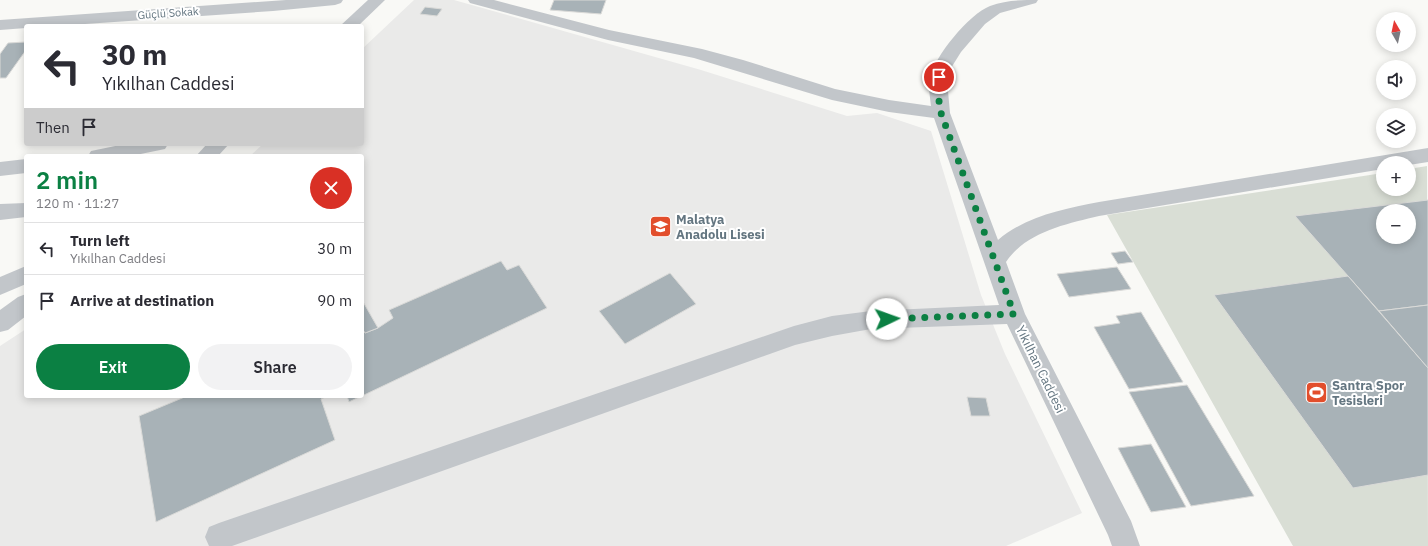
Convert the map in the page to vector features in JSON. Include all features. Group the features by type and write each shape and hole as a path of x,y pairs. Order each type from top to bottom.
{"street":[{"name":"Güçlü Sokak","path":"0,25 273,6 335,0"},
{"path":"350,24 377,0"},
{"path":"476,0 608,35 703,55 737,64 832,94 889,106 941,113"},
{"name":"Yıkılhan Caddesi","path":"1030,0 993,5 958,43 946,61 939,77 938,95 941,113 1014,314 1121,541"},
{"path":"108,154 148,146"},
{"path":"208,154 216,146"},
{"path":"995,262 1006,245 1026,232 1056,218 1099,209 1428,155"},
{"path":"0,169 24,166"},
{"path":"0,212 24,210"},
{"path":"0,286 24,276"},
{"path":"0,323 24,305"},
{"path":"219,536 794,336 832,326 871,320 1014,314"}],"shaded area":[{"name":"Malatya Anadolu Lisesi","path":"414,0 454,0 701,70 847,116 877,113 931,131 981,295 1005,354 1082,513 1006,546 0,546 0,346 24,330 24,398 364,398 364,154 252,154 261,146 364,146 364,47"},
{"name":"Santra Spor Tesisleri","path":"1427,166 1428,546 1293,546 1107,215 1376,174 1376,196 1416,196 1416,168"}],"building":[{"path":"554,0 606,0 601,14 550,10"},
{"path":"425,7 442,9 437,16 420,14"},
{"path":"24,42 24,53 6,78 0,78 0,54 8,43"},
{"path":"1428,200 1428,305 1379,311 1295,216 1376,206 1376,244 1416,244 1416,204 1395,204"},
{"path":"1125,251 1133,262 1118,264 1111,253"},
{"path":"501,261 507,270 519,265 547,308 364,395 364,331 365,333 378,328 393,318 389,310"},
{"path":"1117,267 1131,289 1069,297 1057,274"},
{"path":"670,273 696,304 625,344 599,311"},
{"path":"1348,276 1428,368 1428,475 1353,488 1214,295"},
{"path":"364,304 378,328 365,333 364,331"},
{"path":"1428,305 1428,368 1379,311"},
{"path":"1141,312 1183,382 1129,389 1094,327 1120,323 1116,316"},
{"path":"1187,385 1254,496 1191,506 1129,392"},
{"path":"967,397 986,398 990,416 971,416"},
{"path":"182,398 323,398 321,399 335,440 156,522 139,416"},
{"path":"348,398 357,398 349,402"},
{"path":"1151,444 1186,507 1151,512 1118,448"}],"place":[{"name":"Malatya Anadolu Lisesi","path":"661,226"},
{"name":"Santra Spor Tesisleri","path":"1317,392"}],"route":[{"path":"887,319 1014,314 941,113 938,95 939,77"}]}
